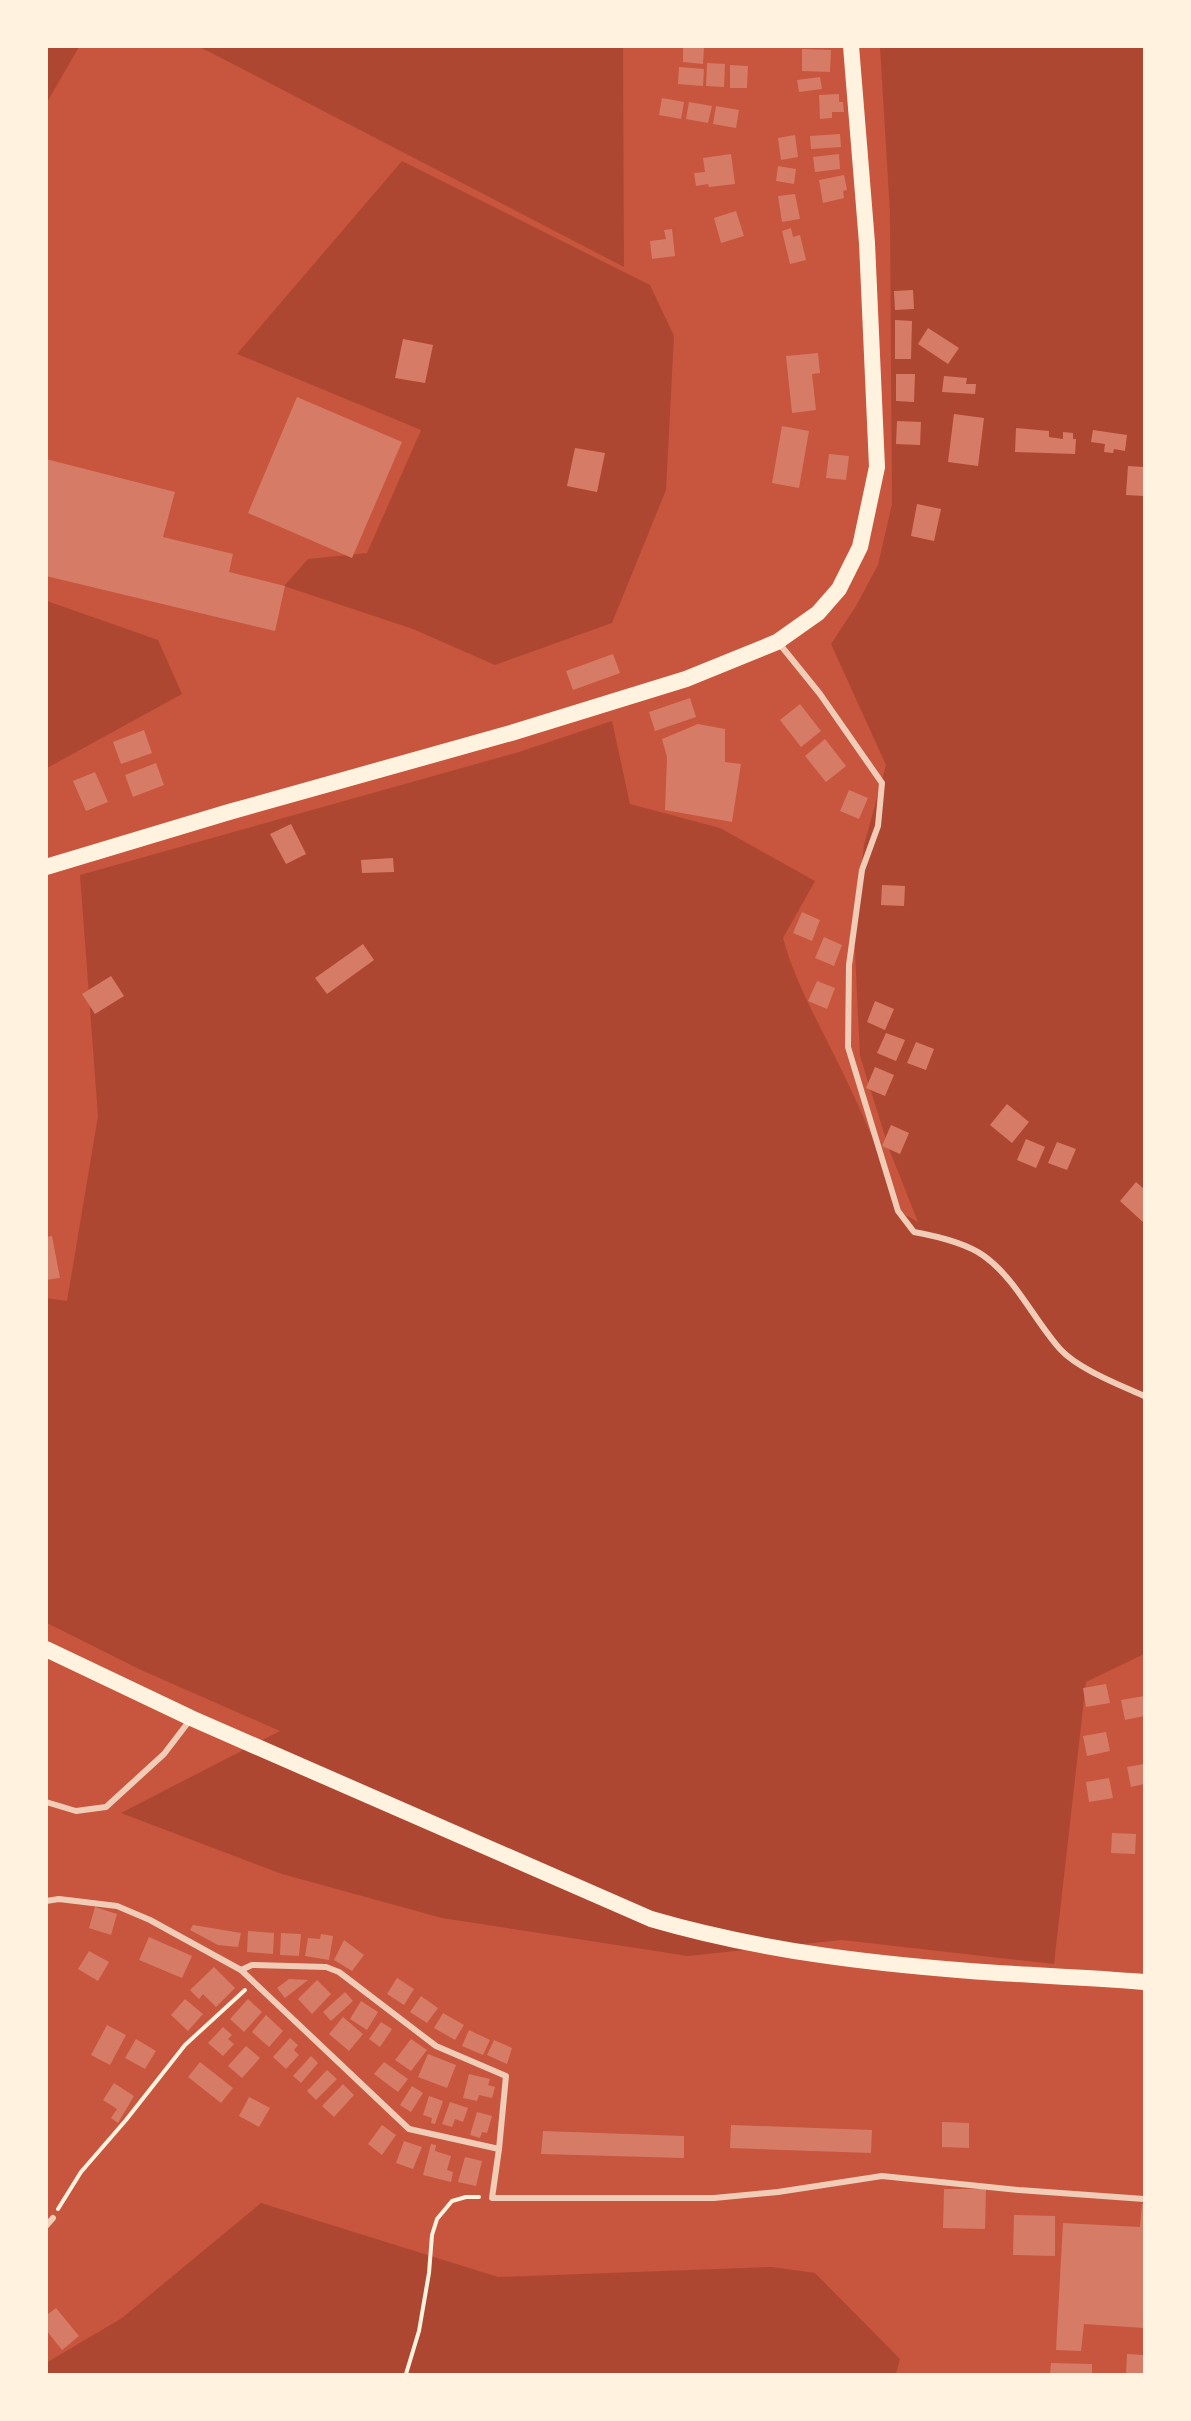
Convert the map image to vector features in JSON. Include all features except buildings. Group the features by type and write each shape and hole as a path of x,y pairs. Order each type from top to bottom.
{"highway":[{"path":"46,867 240,808 511,733 686,679 777,642 818,613 839,589 860,547 877,467 867,243 851,46"},
{"path":"46,1649 190,1718 651,1919 707,1935 781,1950 888,1964 1144,1982"}],"street":[{"path":"777,642 820,694 882,783 878,825 862,870 849,965 848,1047 898,1211 914,1232 941,1238 983,1256 1005,1278 1061,1351 1099,1376 1144,1396"},
{"path":"46,1802 76,1811 106,1807 164,1754 190,1718"},
{"path":"46,1901 59,1899 117,1905 150,1920 241,1970 252,1983 409,2129 499,2149"},
{"path":"241,1970 252,1965 326,1967 436,2046 506,2076 492,2198 714,2198 778,2192 882,2175 1019,2190 1144,2199"},
{"path":"46,2226 53,2218"}],"path":[{"path":"53,2218 81,2172 126,2120 184,2045 252,1983"},
{"path":"406,2374 419,2331 436,2219 452,2201 466,2197 492,2198"}],"shaded area":[{"path":"46,47 79,47 47,102"},
{"path":"200,47 623,47 624,267"},
{"path":"880,47 1144,47 1144,1654 1086,1682 1054,1964 842,1940 688,1956 442,1918 282,1874 121,1813 280,1731 141,1670 47,1623 46,1298 67,1301 98,1116 80,875 519,752 612,721 630,804 720,828 815,881 783,938 788,955 866,1122 898,1211 918,1222 889,1149 860,1056 854,932 864,845 886,765 831,644 856,606 878,565 892,504 890,213"},
{"path":"402,161 650,285 674,336 666,490 612,623 495,665 413,629 284,586 308,559 367,553 421,430 237,354"},
{"path":"47,601 158,640 182,694 47,768"},
{"path":"261,2203 498,2277 772,2267 815,2273 900,2359 896,2374 47,2374 46,2363 122,2318"}]}
